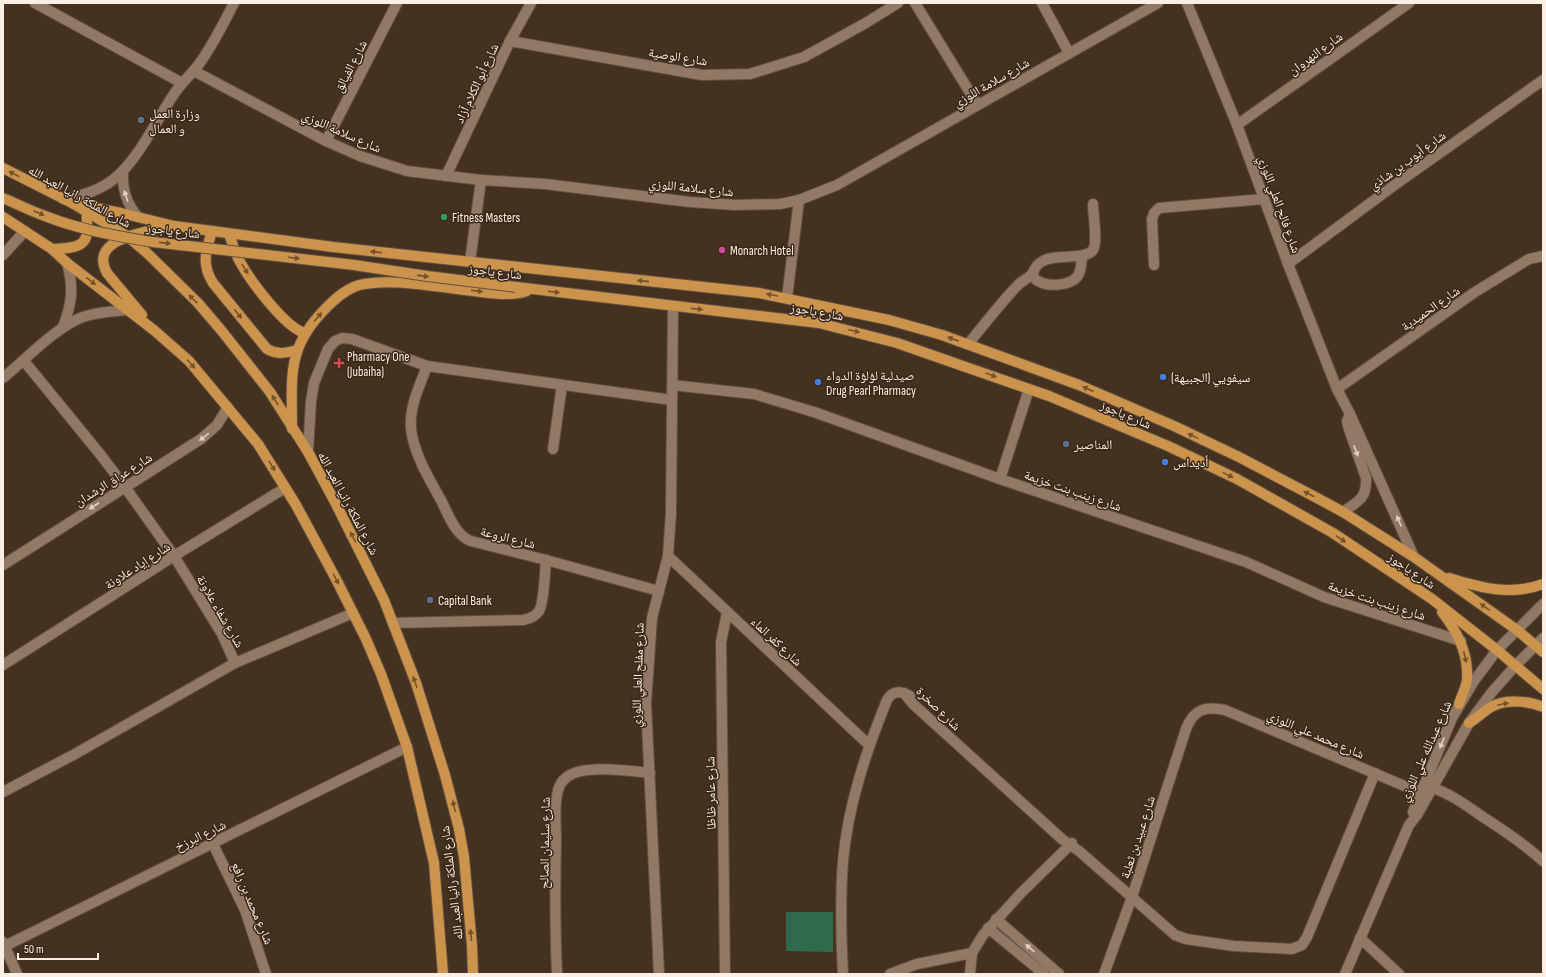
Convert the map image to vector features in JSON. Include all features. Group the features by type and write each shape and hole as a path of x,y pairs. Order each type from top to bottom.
{"main road":[{"name":"شارع الملكة رانيا العبد الله","path":"3,168 74,204 127,236 147,253 198,303 221,330 270,392 292,429 308,452 371,573 393,623 416,683 452,797 465,865 472,946 472,974"},
{"name":"شارع ياجوز","path":"3,198 56,220 122,237 153,242 354,265 532,289 820,323 896,343 1029,389 1168,446 1237,479 1333,533 1432,599 1516,665 1543,689"},
{"name":"شارع ياجوز","path":"74,204 174,226 229,234 333,247 759,293 889,320 942,335 1079,385 1174,426 1239,457 1342,512 1414,557 1517,630 1541,645"},
{"path":"52,249 73,248 78,246 83,241 87,231 87,213"},
{"name":"شارع الملكة رانيا العبد الله","path":"3,218 52,249 67,263 156,331 189,360 258,444 285,488 328,563 353,613 381,674 407,747 434,863 443,974"},
{"path":"156,331 107,273 104,266 104,258 108,249 127,236 174,226"},
{"path":"212,231 205,263 208,274 213,283 273,353 279,354 297,350"},
{"path":"229,234 238,258 247,273 292,327 305,333"},
{"path":"292,429 292,386 297,350 305,333 321,312 346,291 362,284 376,283 410,284 504,293 522,293 532,289"},
{"path":"1440,576 1483,588 1502,591 1525,589 1543,584"},
{"path":"1432,599 1452,624 1461,641 1466,661 1467,681 1459,704"},
{"path":"1469,723 1493,706 1526,702 1543,707"}],"street":[{"path":"34,3 182,83"},
{"path":"63,199 77,197 102,188 123,171 182,83 194,71 206,53 234,3"},
{"name":"شارع الفيالق","path":"326,141 397,3"},
{"name":"شارع أبو الكلام آزاد","path":"446,176 510,42 531,3"},
{"name":"شارع الوصية","path":"510,42 702,75 750,74 804,57 864,24 898,3"},
{"path":"914,3 977,104"},
{"path":"1042,3 1069,52"},
{"name":"شارع سلامة اللوزي","path":"194,71 326,141 360,156 407,171 481,180 545,184 690,202 736,205 780,204 799,200 837,185 977,104 1158,3"},
{"name":"شارع فالح العلي اللوزي","path":"1187,3 1237,126 1288,264 1337,389 1350,414 1414,557"},
{"name":"شارع النهروان","path":"1237,126 1409,3"},
{"name":"شارع أيوب بن شاذي","path":"1288,264 1396,184 1543,80"},
{"path":"123,171 123,188 125,196 138,217"},
{"path":"470,262 481,180"},
{"path":"1154,265 1152,219 1158,208 1264,199"},
{"path":"787,298 799,200"},
{"path":"968,344 1020,283 1032,274 1034,267 1050,258 1082,256 1091,252 1094,248 1095,241 1093,204"},
{"path":"3,254 25,231"},
{"path":"1032,274 1037,281 1044,283 1053,284 1072,281 1080,273 1082,256"},
{"name":"شارع الحميدية","path":"1337,389 1475,292 1529,259 1543,256"},
{"path":"63,327 72,296 67,263"},
{"name":"شارع مفلح العلي اللوزي","path":"659,974 646,703 651,626 668,556 671,513 673,306"},
{"path":"3,378 63,327 82,317 93,314 129,310"},
{"path":"308,452 311,401 314,383 328,349 335,341 342,338 352,339 427,366 672,400"},
{"name":"شارع شفاء علاونة","path":"3,792 75,754 235,663 222,634 174,556 125,486 24,361"},
{"name":"شارع الروعة","path":"427,366 411,415 410,427 412,438 423,466 456,529 466,539 659,591"},
{"path":"553,449 562,385"},
{"name":"شارع زينب بنت خزيمة","path":"672,385 754,394 784,402 1000,479 1246,562 1324,597 1461,641"},
{"path":"1000,479 1029,389"},
{"name":"شارع عراق الرشدان","path":"3,565 201,439 217,425 228,407"},
{"name":"شارع فالح العلي اللوزي","path":"1342,512 1364,495 1366,486 1366,478 1348,426 1347,421 1350,414"},
{"name":"شارع إياد علاونة","path":"3,665 174,556 285,488"},
{"name":"شارع كفر الماء","path":"668,556 869,745"},
{"path":"393,623 530,619 541,609 546,560"},
{"name":"شارع عبدالله علي اللوزي","path":"1345,974 1459,704 1497,650 1543,604"},
{"path":"235,663 353,613"},
{"name":"شارع عامر ظاظا","path":"725,974 721,642 727,613"},
{"name":"شارع عبدالله علي اللوزي","path":"1409,825 1414,821 1469,723 1492,692 1516,665 1541,645"},
{"name":"شارع صخرة","path":"869,745 890,696 897,692 904,693 916,701 1070,844 1175,935 1186,940 1234,946 1292,949 1297,948 1305,941 1375,773"},
{"name":"شارع محمد علي اللوزي","path":"1200,711 1208,708 1225,710 1421,793"},
{"name":"شارع عبيد بن ثعلبة","path":"1104,974 1132,897 1186,729 1189,721 1200,711"},
{"path":"843,974 841,893 843,860 858,781 869,745"},
{"name":"شارع البرزخ","path":"4,945 213,844 407,747"},
{"name":"شارع سليمان الصالح","path":"557,974 556,796 560,785 567,777 577,772 587,770 625,770 650,773"},
{"path":"1433,788 1445,792 1466,805 1524,844 1543,861"},
{"name":"شارع محمد بن رافع","path":"213,844 245,910 266,974"},
{"path":"970,974 972,952 988,928 1070,844"},
{"path":"996,919 1059,974"},
{"path":"988,928 1044,974"},
{"path":"1360,938 1399,974"},
{"path":"4,945 17,974"},
{"path":"890,974 917,964 972,952"}],"green space":[{"path":"786,912 833,912 833,952 786,951"}],"place":[{"name":"وزارة العمل و العمال","path":"141,120"},
{"name":"Fitness Masters","path":"444,217"},
{"name":"Monarch Hotel","path":"722,250"},
{"name":"Pharmacy One (Jubaiha)","path":"339,363"},
{"name":"سيفويي (الجبيهة)","path":"1163,377"},
{"name":"صيدلية لؤلؤة الدواء Drug Pearl Pharmacy","path":"818,382"},
{"name":"المناصير","path":"1066,444"},
{"name":"أديداس","path":"1165,462"},
{"name":"Capital Bank","path":"430,600"}]}
